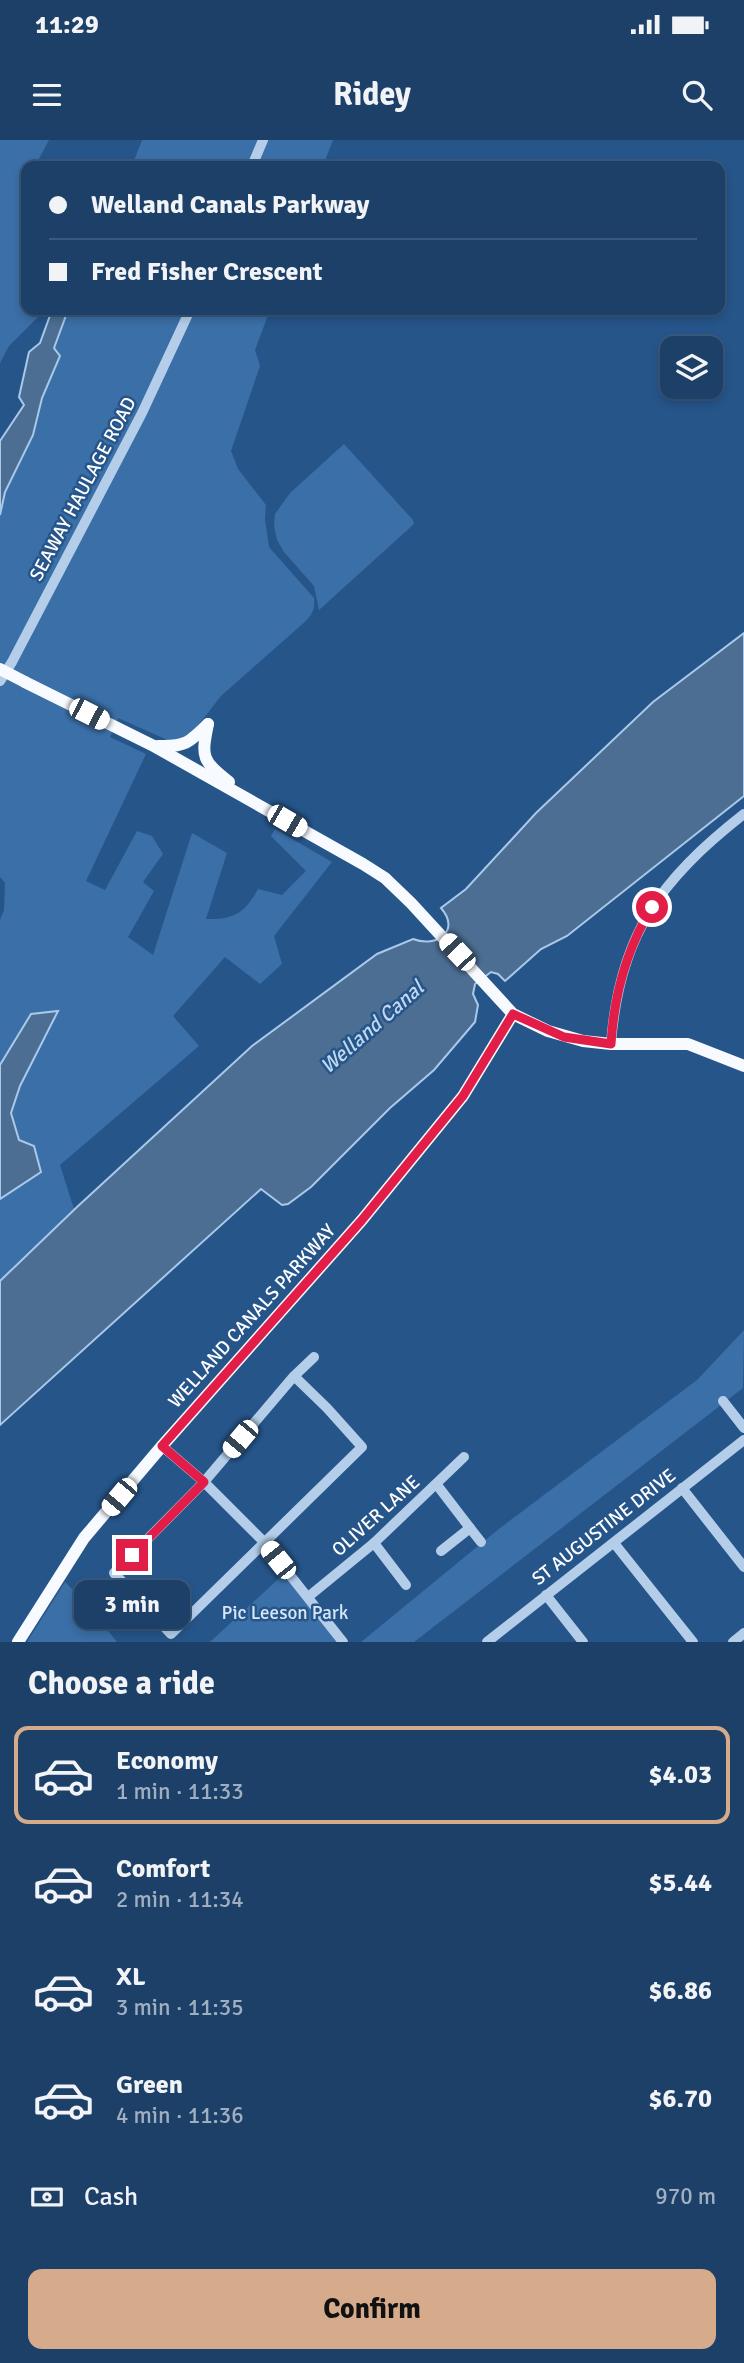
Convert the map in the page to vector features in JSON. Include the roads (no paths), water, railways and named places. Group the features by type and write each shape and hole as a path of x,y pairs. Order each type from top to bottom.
{"main road":[{"path":"0,669 152,746 384,878 513,1014 564,1037 611,1044 688,1044 744,1066"},
{"path":"152,746 178,747 188,743 208,723 203,752 205,759 248,799"},
{"name":"WELLAND CANALS PARKWAY","path":"18,1642 84,1538 362,1220 463,1096 513,1014"}],"street":[{"path":"254,161 263,140"},
{"name":"SEAWAY HAULAGE ROAD","path":"0,681 142,413 188,315"},
{"path":"611,1044 617,991 630,947 643,921 684,865 744,814"},
{"path":"294,1376 362,1447 171,1633 114,1573 204,1482 294,1376 314,1357"},
{"path":"723,1401 744,1428"},
{"name":"ST AUGUSTINE DRIVE","path":"487,1642 744,1440"},
{"path":"162,1446 204,1482 263,1541 343,1642"},
{"name":"OLIVER LANE","path":"308,1597 374,1543 464,1457"},
{"path":"437,1485 481,1542"},
{"path":"682,1488 744,1567"},
{"path":"441,1551 470,1528"},
{"path":"374,1543 406,1585"},
{"path":"614,1543 693,1642"},
{"path":"546,1595 583,1642"},
{"path":"733,1642 744,1633"}],"water":[{"path":"50,315 66,315 54,348 60,356 42,398 33,435 5,492 0,515 0,441 24,405 19,397 29,352 40,343"},
{"name":"Welland Canal","path":"744,633 744,796 567,936 541,949 505,981 498,974 491,972 475,984 473,994 478,1005 475,1022 434,1070 390,1108 311,1187 288,1204 282,1205 261,1189 0,1425 0,1281 252,1046 377,954 413,939 430,941 444,936 448,924 447,916 441,908 466,889 536,813 653,702"},
{"path":"58,1011 20,1086 11,1113 19,1140 34,1146 41,1172 0,1199 0,1065 31,1014"}],"park label":[{"name":"Pic Leeson Park","path":"285,1613"}]}
